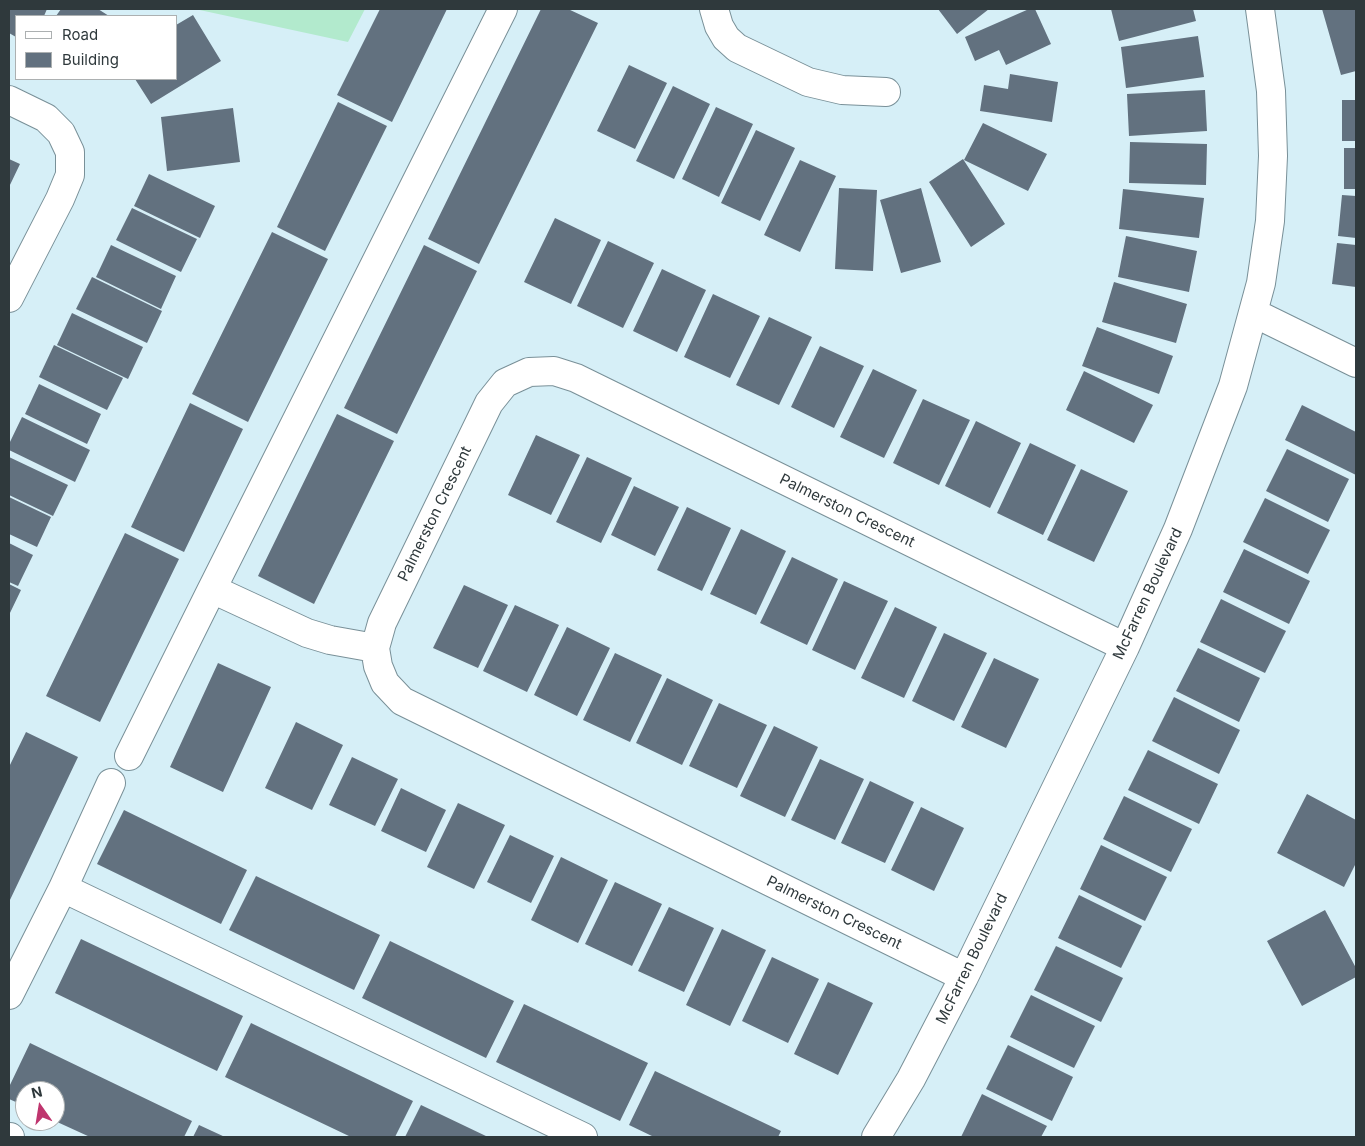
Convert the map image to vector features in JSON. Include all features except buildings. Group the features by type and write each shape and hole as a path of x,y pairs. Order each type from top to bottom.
{"street":[{"path":"129,756 503,9"},
{"path":"714,9 719,26 726,38 737,48 799,78 842,90 886,92"},
{"name":"McFarren Boulevard","path":"876,1137 911,1079 964,976 1125,647 1178,529 1233,386 1261,283 1270,221 1274,156 1271,90 1260,9"},
{"path":"9,100 46,118 61,133 70,152 70,175 60,200 9,298"},
{"path":"1254,313 1356,364"},
{"name":"Palmerston Crescent","path":"964,976 402,701 385,683 378,666 375,648 382,624 489,403 505,383 529,372 554,371 576,378 1125,647"},
{"path":"212,589 307,633 330,640 375,648"},
{"path":"9,995 63,888 111,784"},
{"path":"63,888 584,1137"}],"green space":[{"path":"195,9 365,9 348,42"}]}
